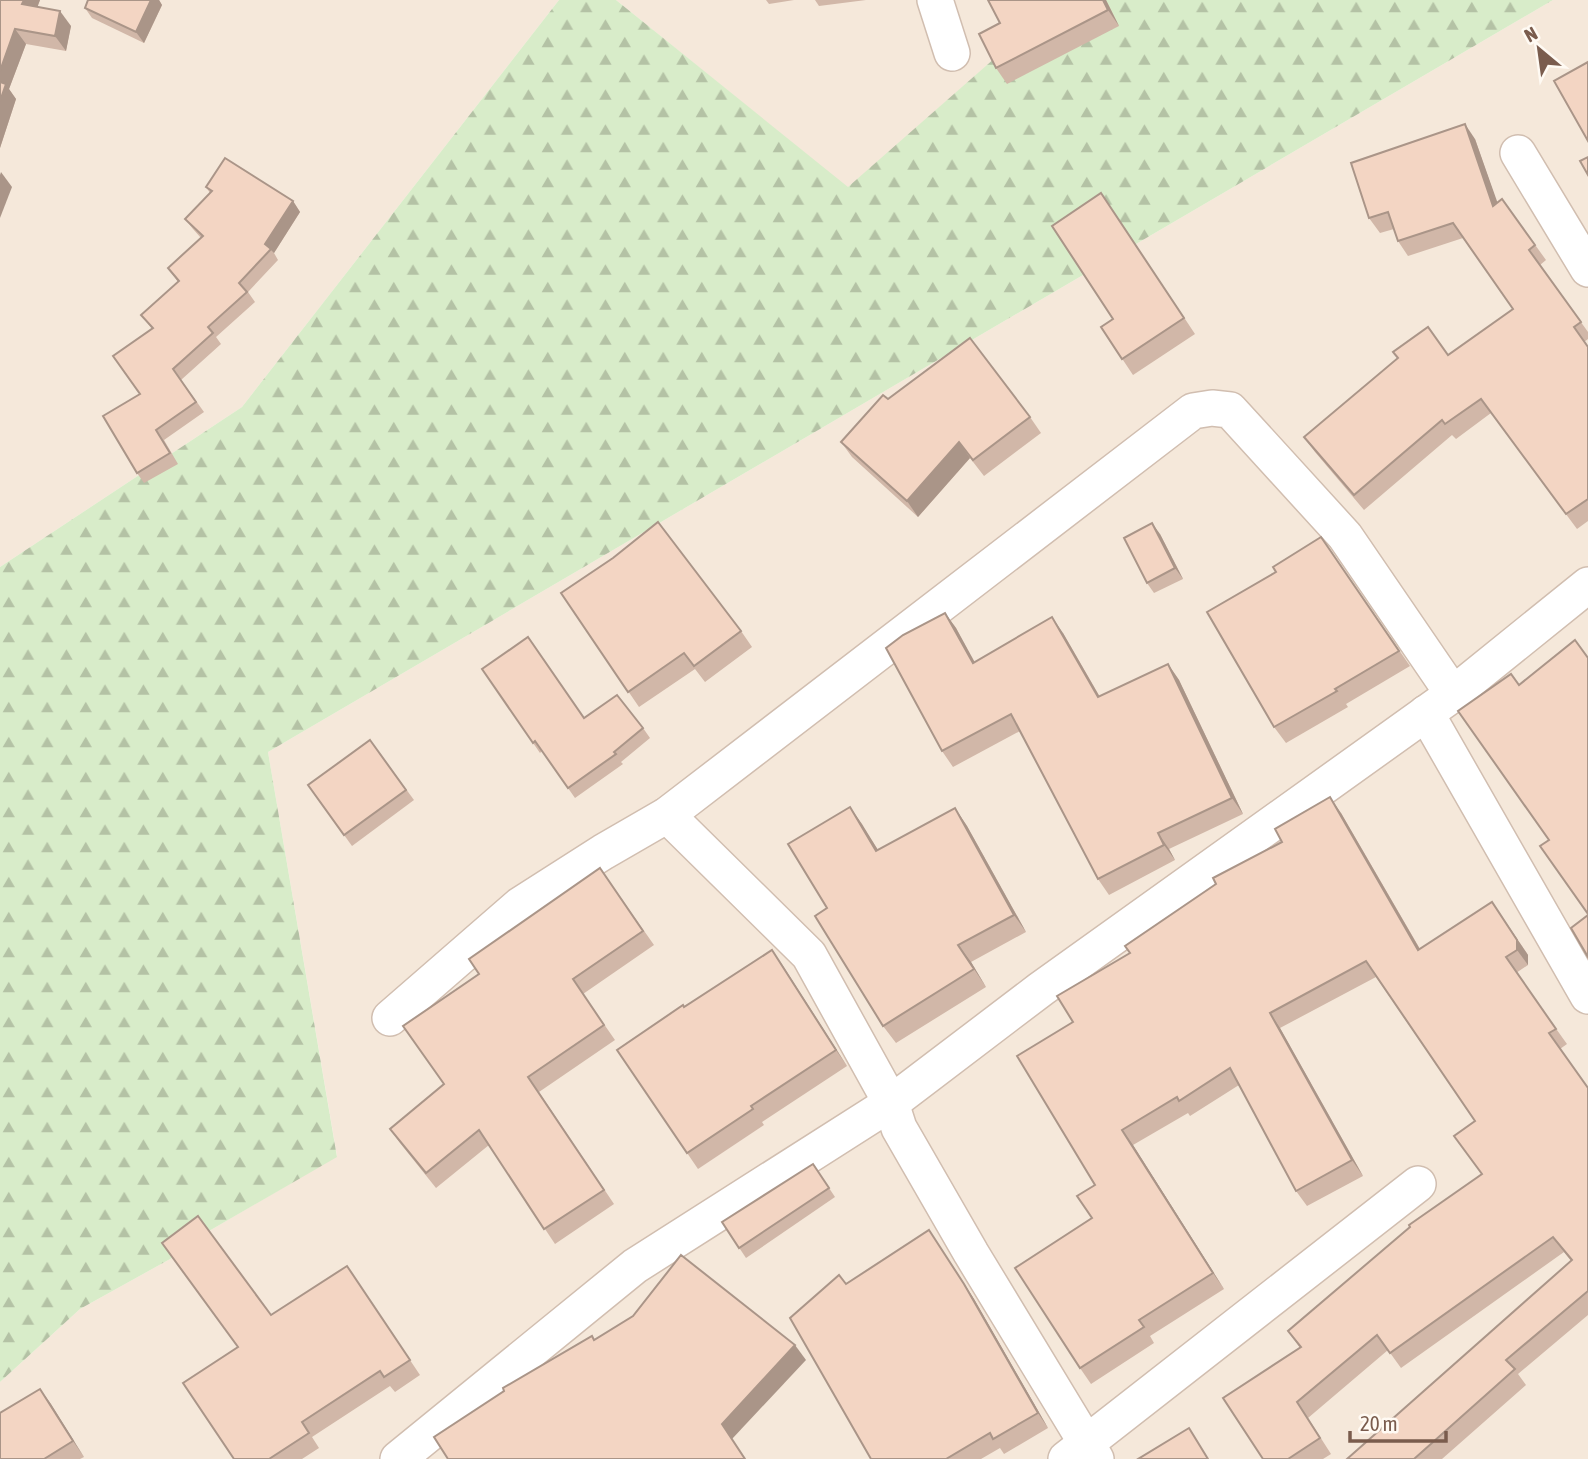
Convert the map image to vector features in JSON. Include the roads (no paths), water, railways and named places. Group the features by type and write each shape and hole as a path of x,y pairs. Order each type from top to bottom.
{"street":[{"path":"935,0 952,53"},
{"path":"1518,153 1588,269"},
{"path":"390,1017 520,905 603,852 667,816 1193,411 1212,408 1230,410 1345,536 1439,703 1588,996"},
{"path":"412,1454 635,1266 891,1103 1041,989 1439,703 1588,585"},
{"path":"667,816 808,956 891,1103 905,1140 1082,1453 1418,1184"}]}
